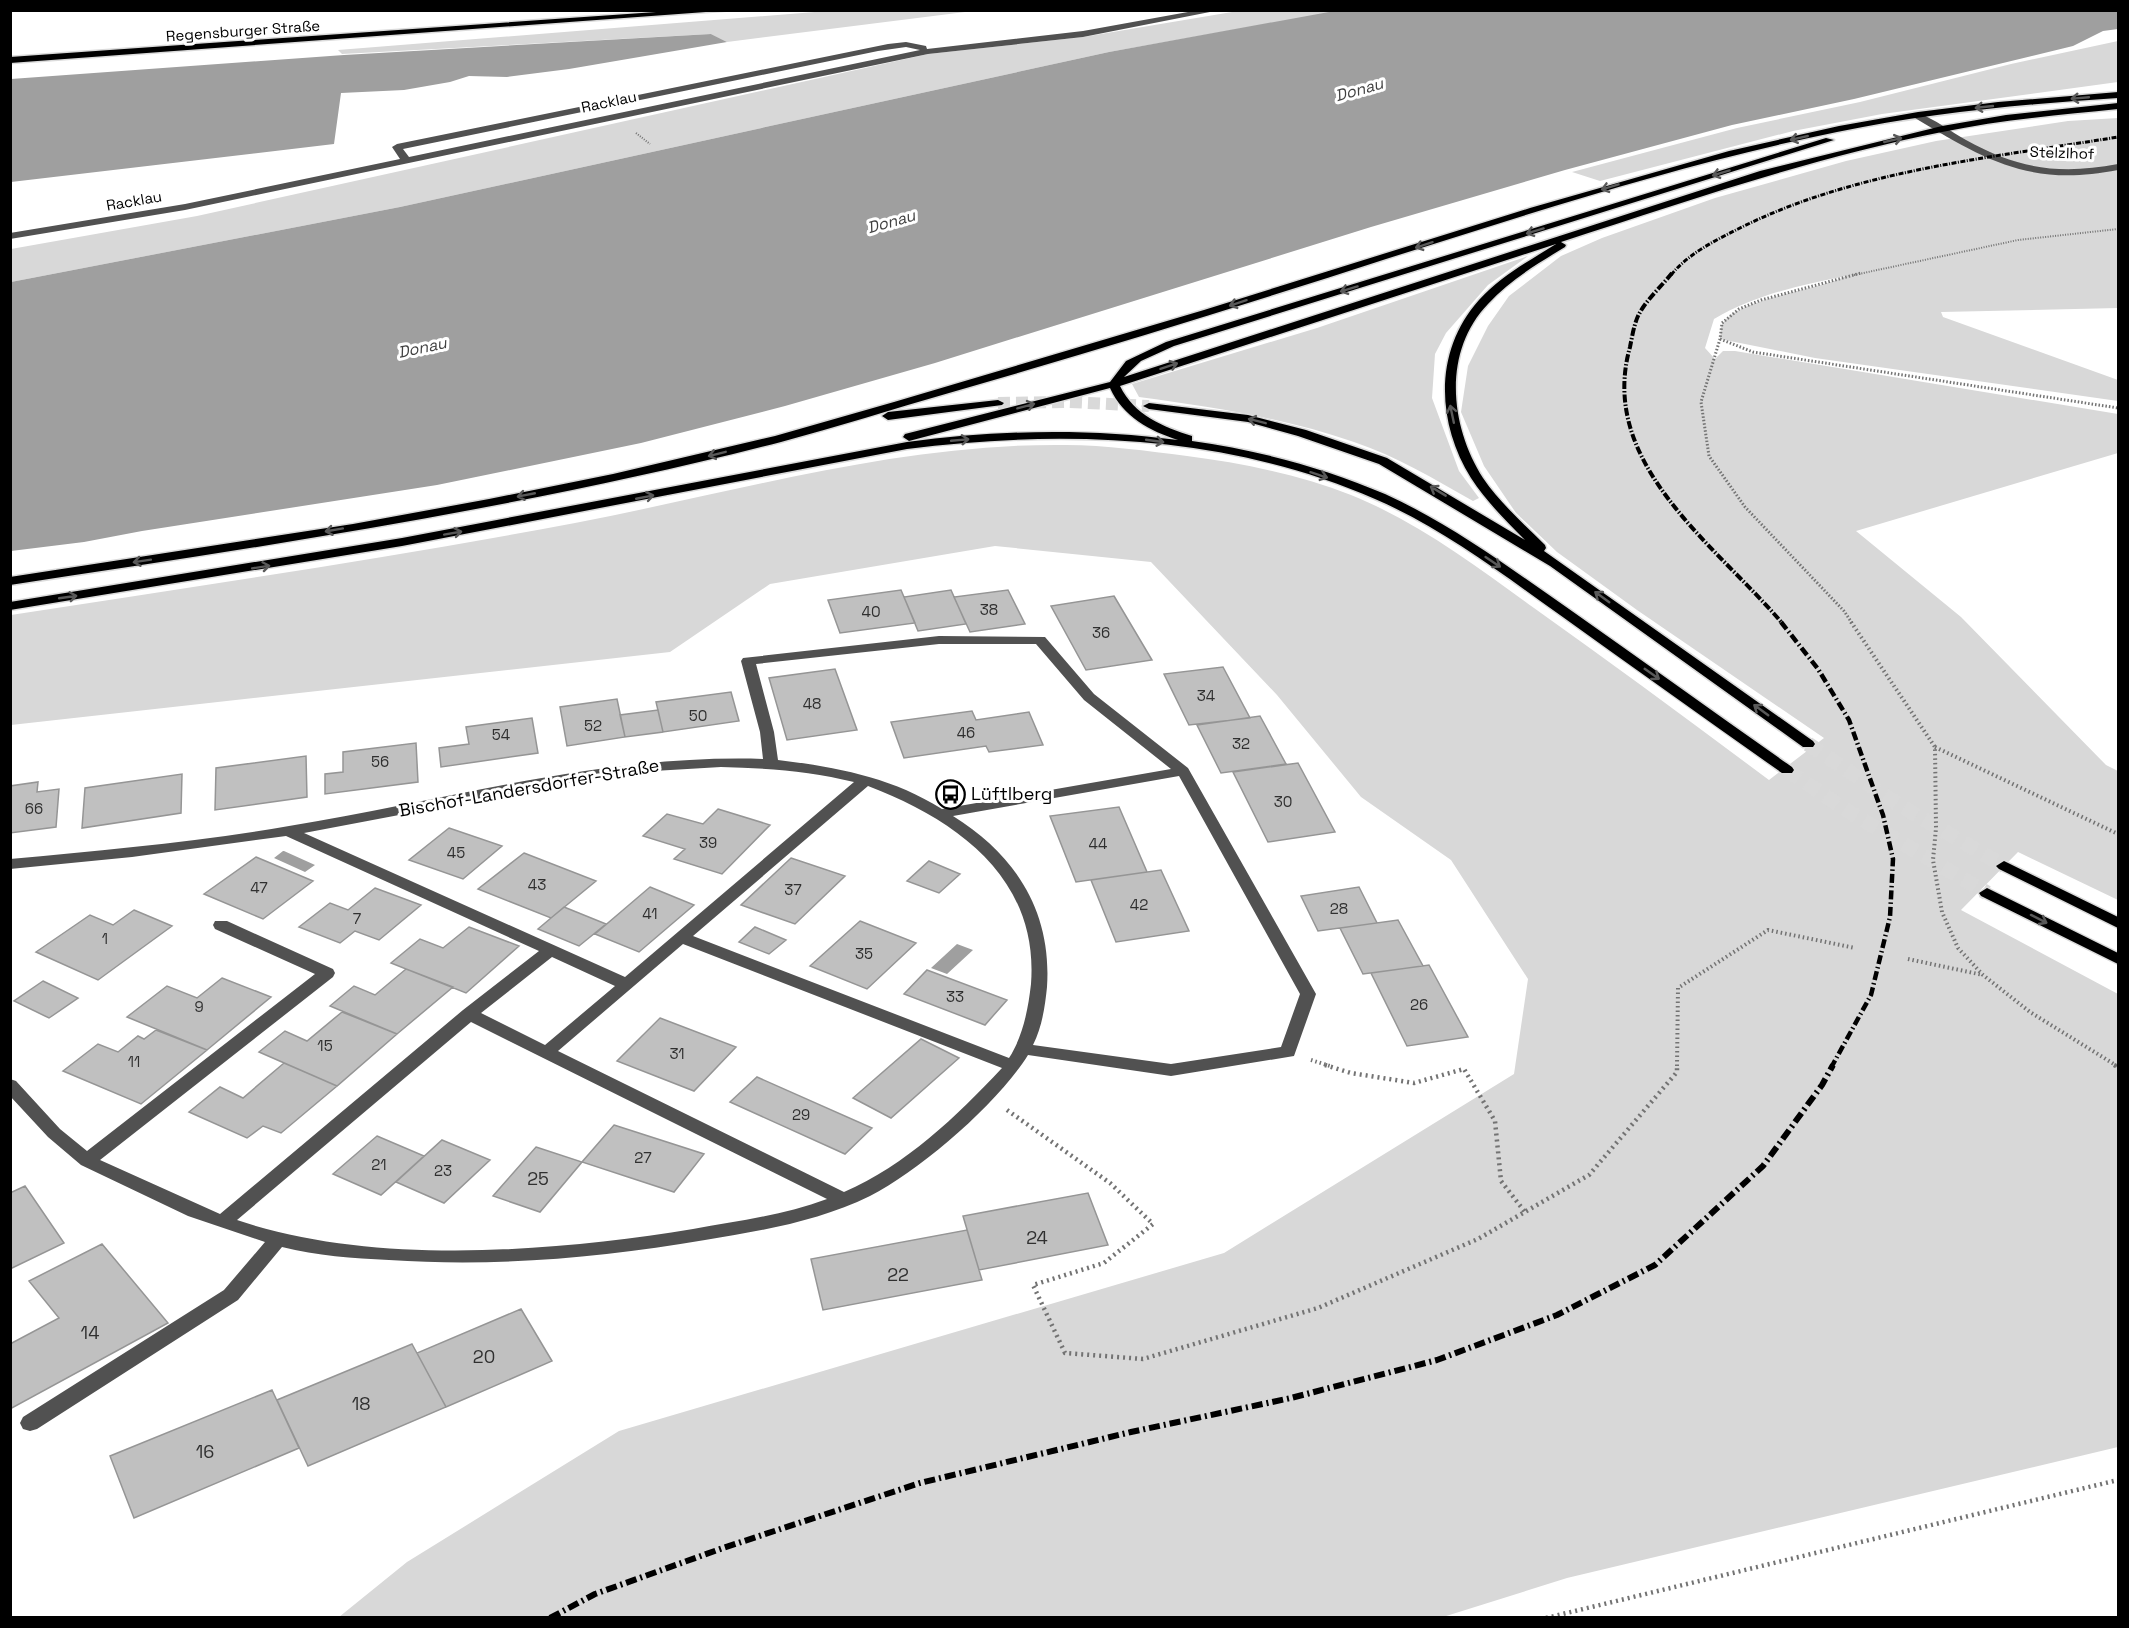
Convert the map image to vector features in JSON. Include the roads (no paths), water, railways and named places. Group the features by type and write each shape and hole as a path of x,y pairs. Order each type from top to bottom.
{"main road":[{"name":"Regensburger Straße","path":"10,60 729,10"},
{"path":"774,440 1083,352 1623,184 1802,137 1918,116 2000,105 2118,95"},
{"path":"840,456 1114,384 1763,173 1941,129 2050,112 2118,106"},
{"path":"1787,770 1448,532 1355,486 1306,470 1222,450 1176,436 1137,417 1125,406 1114,384 1119,372 1128,364 1170,344 1816,144 1918,116"},
{"path":"1555,563 1499,505 1476,476 1450,412 1449,377 1464,330 1480,305 1504,282 1561,245 1631,217"},
{"path":"10,581 231,548 430,513 557,490 897,414 998,403"},
{"path":"1149,406 1248,419 1302,433 1383,461 1555,563 1808,744"},
{"path":"10,606 297,561 641,497 840,456 933,442 1023,435 1127,438 1222,450"},
{"path":"2004,866 2118,922"},
{"path":"1987,893 2118,959"}],"street":[{"name":"Racklau","path":"10,236 185,207 928,51 1083,34 1216,10"},
{"path":"406,160 397,147 885,48 916,45 928,51"},
{"name":"Stelzlhof","path":"1918,116 2010,164 2066,171 2118,167"},
{"path":"771,762 767,732 748,661 939,640 1040,640 1089,697 1183,771 1308,994 1288,1052 1171,1070 1023,1049"},
{"name":"Bischof-Landersdorfer-Straße","path":"10,864 132,852 288,831 620,769 670,763 771,762 867,779 942,813 984,845 1005,869 1027,902 1038,938 1040,968 1039,1002 1023,1049 1013,1066 964,1116 901,1168 844,1200 800,1214 632,1246 550,1254 430,1257 346,1251 278,1239 187,1209 87,1161 53,1133 10,1085"},
{"path":"942,813 1183,771"},
{"path":"547,1052 867,779"},
{"path":"288,831 628,985"},
{"path":"87,1161 327,973 221,925"},
{"path":"680,937 1013,1066"},
{"path":"224,1221 470,1014 550,950"},
{"path":"470,1014 844,1200"},
{"path":"30,1423 231,1295 278,1239"}],"water":[{"name":"Donau","path":"1340,10 2118,10 2118,29 2103,31 2073,46 1854,99 1732,125 1565,170 1371,227 935,363 785,406 641,443 437,485 84,542 11,551 11,282 400,207 1109,52"},
{"path":"711,34 727,42 569,69 507,77 469,76 450,82 404,90 341,93 334,144 11,182 11,79 344,55"},
{"path":"283,851 315,865 305,872 274,858"},
{"path":"957,944 973,950 947,974 931,968"}],"tunnel":[{"path":"998,403 1070,402 1149,406"},
{"path":"1808,744 1901,806 2004,866"},
{"path":"1787,770 1846,810 1987,893"}],"railway":[{"path":"1671,275 1693,254 1720,238 1783,209 1829,193 1924,169 2118,137"},
{"path":"1672,273 1645,305 1634,327 1624,389 1631,429 1646,465 1669,500 1782,623"},
{"path":"1781,622 1818,669 1849,720 1883,815 1893,859 1890,917 1871,995 1832,1066"},
{"path":"550,1618 595,1594 723,1548 920,1483 1131,1432 1291,1398 1437,1360 1557,1315 1655,1265 1763,1166 1822,1085 1833,1065"}],"place":[{"name":"Lüftlberg","path":"950,794"}]}
